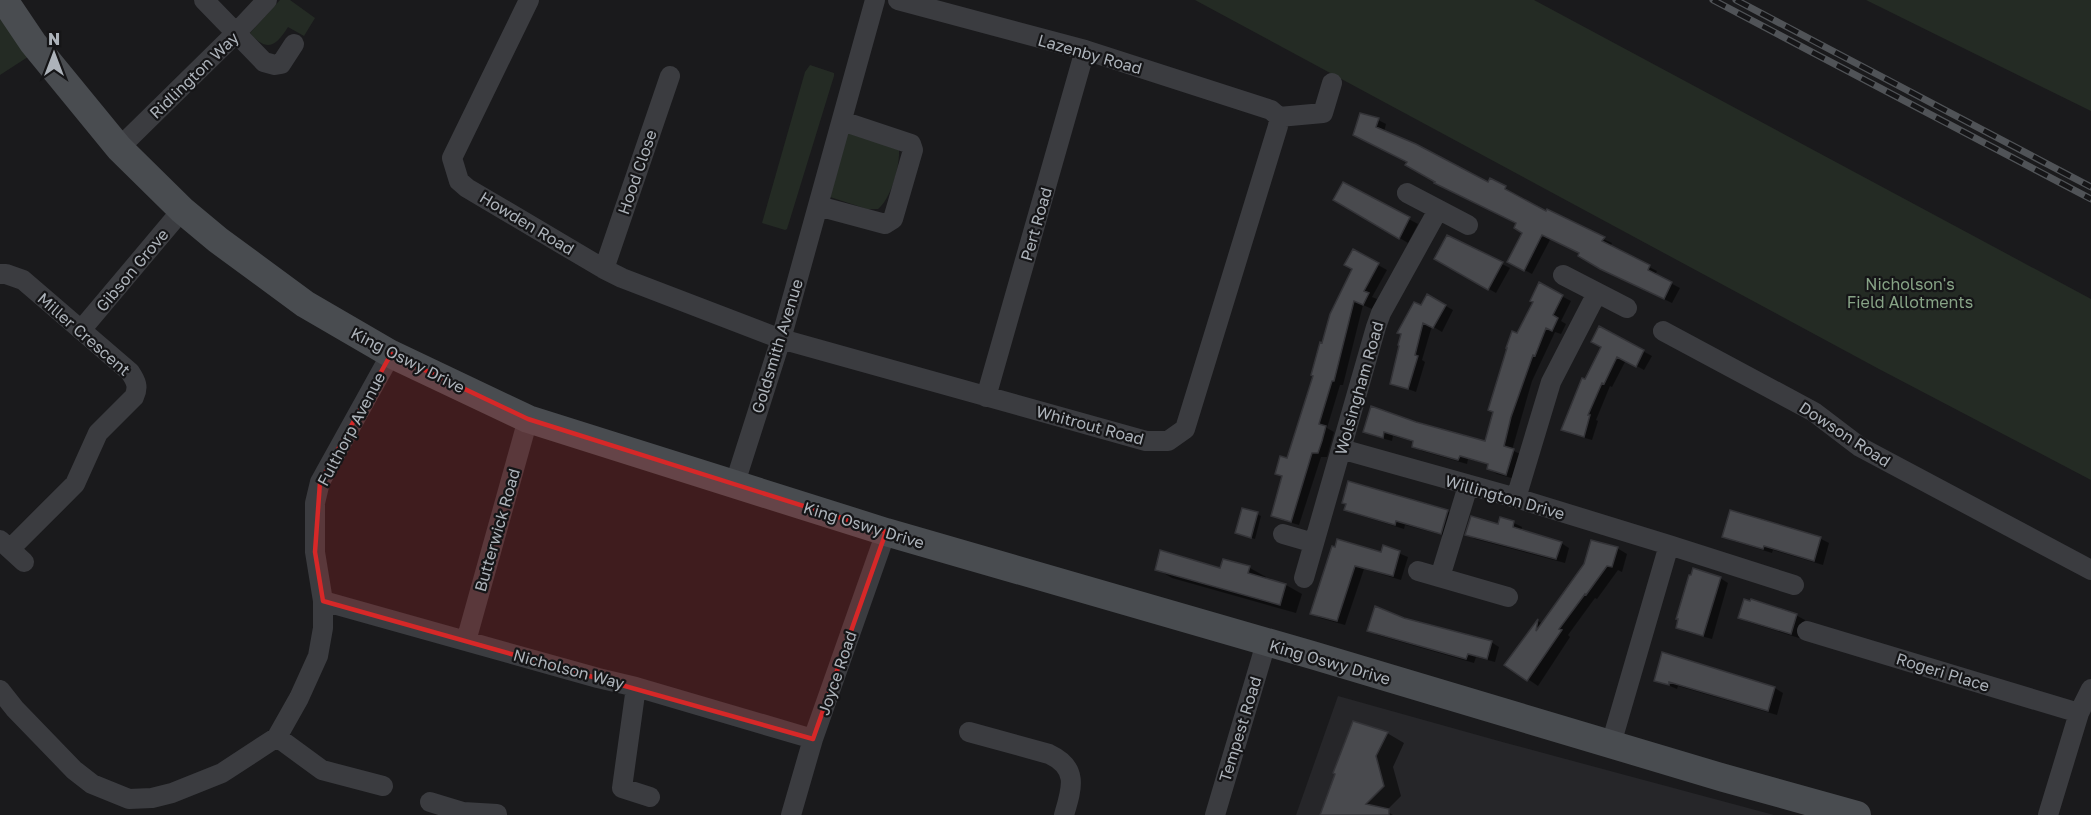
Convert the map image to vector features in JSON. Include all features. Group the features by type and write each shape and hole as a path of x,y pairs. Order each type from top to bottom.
{"street":[{"name":"King Oswy Drive","path":"4,0 33,43 119,148 183,210 218,240 305,304 391,354 528,419 734,486 886,532 1857,815"},
{"path":"204,0 264,62 281,64 294,44"},
{"name":"Ridlington Way","path":"119,148 267,0"},
{"name":"Howden Road","path":"529,0 452,158 459,181 467,188 604,269 781,339"},
{"name":"Goldsmith Avenue","path":"734,486 781,339 875,0"},
{"name":"Lazenby Road","path":"898,0 958,9 1271,110 1279,117"},
{"name":"Pert Road","path":"986,397 1085,50"},
{"name":"Hood Close","path":"604,269 670,75"},
{"path":"1279,117 1323,113 1332,83"},
{"name":"Whitrout Road","path":"781,339 1146,441 1168,441 1185,429 1279,117"},
{"path":"818,206 885,224 893,219 913,150 911,144 842,121"},
{"path":"1407,193 1468,225"},
{"name":"Gibson Grove","path":"81,330 183,210"},
{"name":"Wolsingham Road","path":"1304,578 1381,313 1438,210"},
{"name":"Miller Crescent","path":"0,274 23,280 130,372 136,381 137,391 134,397 98,433 75,484 11,550"},
{"path":"1563,275 1628,308"},
{"path":"1516,498 1551,382 1597,293"},
{"name":"Dowson Road","path":"1663,331 1814,412 1860,447 2091,570"},
{"name":"Fulthorp Avenue","path":"0,690 15,709 74,770 92,784 129,799 152,798 172,793 222,773 277,737 299,698 318,656 323,601 315,552 315,503 320,482 391,354"},
{"name":"Butterwick Road","path":"466,641 528,419"},
{"name":"Willington Drive","path":"1341,450 1516,498 1794,585"},
{"path":"1440,577 1468,486"},
{"name":"Joyce Road","path":"791,815 813,739 886,532"},
{"path":"1283,534 1314,543"},
{"path":"1611,744 1670,545"},
{"path":"1418,571 1508,597"},
{"name":"Nicholson Way","path":"323,601 636,687 813,739"},
{"name":"Rogeri Place","path":"1807,631 2079,712"},
{"name":"Tempest Road","path":"1215,815 1266,643"},
{"path":"636,687 622,788 650,797"},
{"path":"2048,815 2079,712 2091,689"},
{"path":"969,732 1060,759 1072,778 1064,815"},
{"path":"277,737 322,770 383,786"},
{"path":"430,802 463,814 497,814"}],"highlighted area":[{"path":"391,354 528,419 886,532 813,739 323,601 315,552 320,482"}],"shaded area":[{"path":"1338,696 1506,743 1774,815 1296,815"}],"green space":[{"path":"280,0 290,0 315,18 304,36 288,27 275,43 266,45 250,33"},
{"name":"Nicholson's Field Allotments","path":"1195,0 1534,0 2091,299 2091,480 1879,369"},
{"path":"1866,0 2091,0 2091,111"},
{"path":"0,2 34,53 0,75"},
{"path":"810,65 834,73 834,76 785,230 762,223 805,72"},
{"path":"849,129 899,150 894,182 887,198 878,209 867,209 830,197"}],"building":[{"path":"1360,113 1379,118 1376,127 1416,144 1488,182 1490,178 1506,186 1505,189 1546,211 1547,209 1605,237 1602,241 1650,265 1648,270 1672,282 1664,299 1600,269 1578,256 1579,253 1542,235 1524,271 1507,262 1522,233 1514,228 1516,223 1434,183 1405,165 1407,162 1353,135"},
{"path":"1343,182 1410,217 1399,239 1333,200"},
{"path":"1447,235 1503,262 1488,290 1434,259"},
{"path":"1353,249 1379,263 1364,291 1369,293 1363,305 1354,301 1334,381 1332,381 1319,424 1326,426 1322,441 1318,453 1312,453 1291,522 1271,516 1282,476 1275,474 1280,456 1287,458 1313,376 1311,375 1320,342 1322,343 1330,314 1352,269 1344,265"},
{"path":"1539,282 1563,295 1553,315 1558,318 1552,331 1546,328 1535,356 1533,355 1511,417 1504,446 1514,449 1506,475 1487,469 1488,464 1460,456 1458,460 1412,447 1413,441 1384,432 1383,438 1363,432 1371,406 1416,422 1485,441 1493,412 1488,410 1506,348 1512,331 1517,333 1533,302 1530,301"},
{"path":"1427,294 1446,305 1433,328 1423,323 1415,355 1418,356 1408,389 1390,384 1401,334 1397,333 1414,302 1421,305"},
{"path":"1599,326 1644,350 1636,367 1617,357 1588,415 1590,415 1584,437 1561,430 1582,378 1585,379 1601,347 1591,342"},
{"path":"1348,481 1448,510 1441,534 1396,521 1395,525 1344,510 1346,504 1342,503"},
{"path":"1242,508 1258,512 1251,538 1235,533"},
{"path":"1730,510 1821,537 1814,561 1764,546 1763,549 1722,537"},
{"path":"1471,516 1498,524 1500,517 1514,521 1513,527 1562,542 1556,559 1465,535"},
{"path":"1337,539 1381,552 1383,545 1400,551 1393,576 1355,566 1337,621 1310,614 1332,546 1335,547"},
{"path":"1591,540 1618,547 1612,567 1607,566 1585,594 1559,629 1562,630 1527,681 1504,665 1538,619 1536,631 1584,564"},
{"path":"1160,550 1220,568 1223,559 1250,566 1248,573 1286,584 1280,605 1155,570"},
{"path":"1693,568 1721,577 1703,636 1676,628 1678,619 1676,619"},
{"path":"1744,599 1750,601 1751,599 1797,614 1791,634 1738,618"},
{"path":"1375,606 1404,618 1492,641 1487,659 1468,654 1466,659 1367,631"},
{"path":"1662,652 1775,687 1768,711 1669,682 1669,685 1654,681"},
{"path":"1353,721 1388,732 1376,756 1384,786 1366,804 1389,809 1389,815 1320,815"}],"railway":[{"path":"1713,0 2091,199"},
{"path":"1736,0 2091,187"}]}
